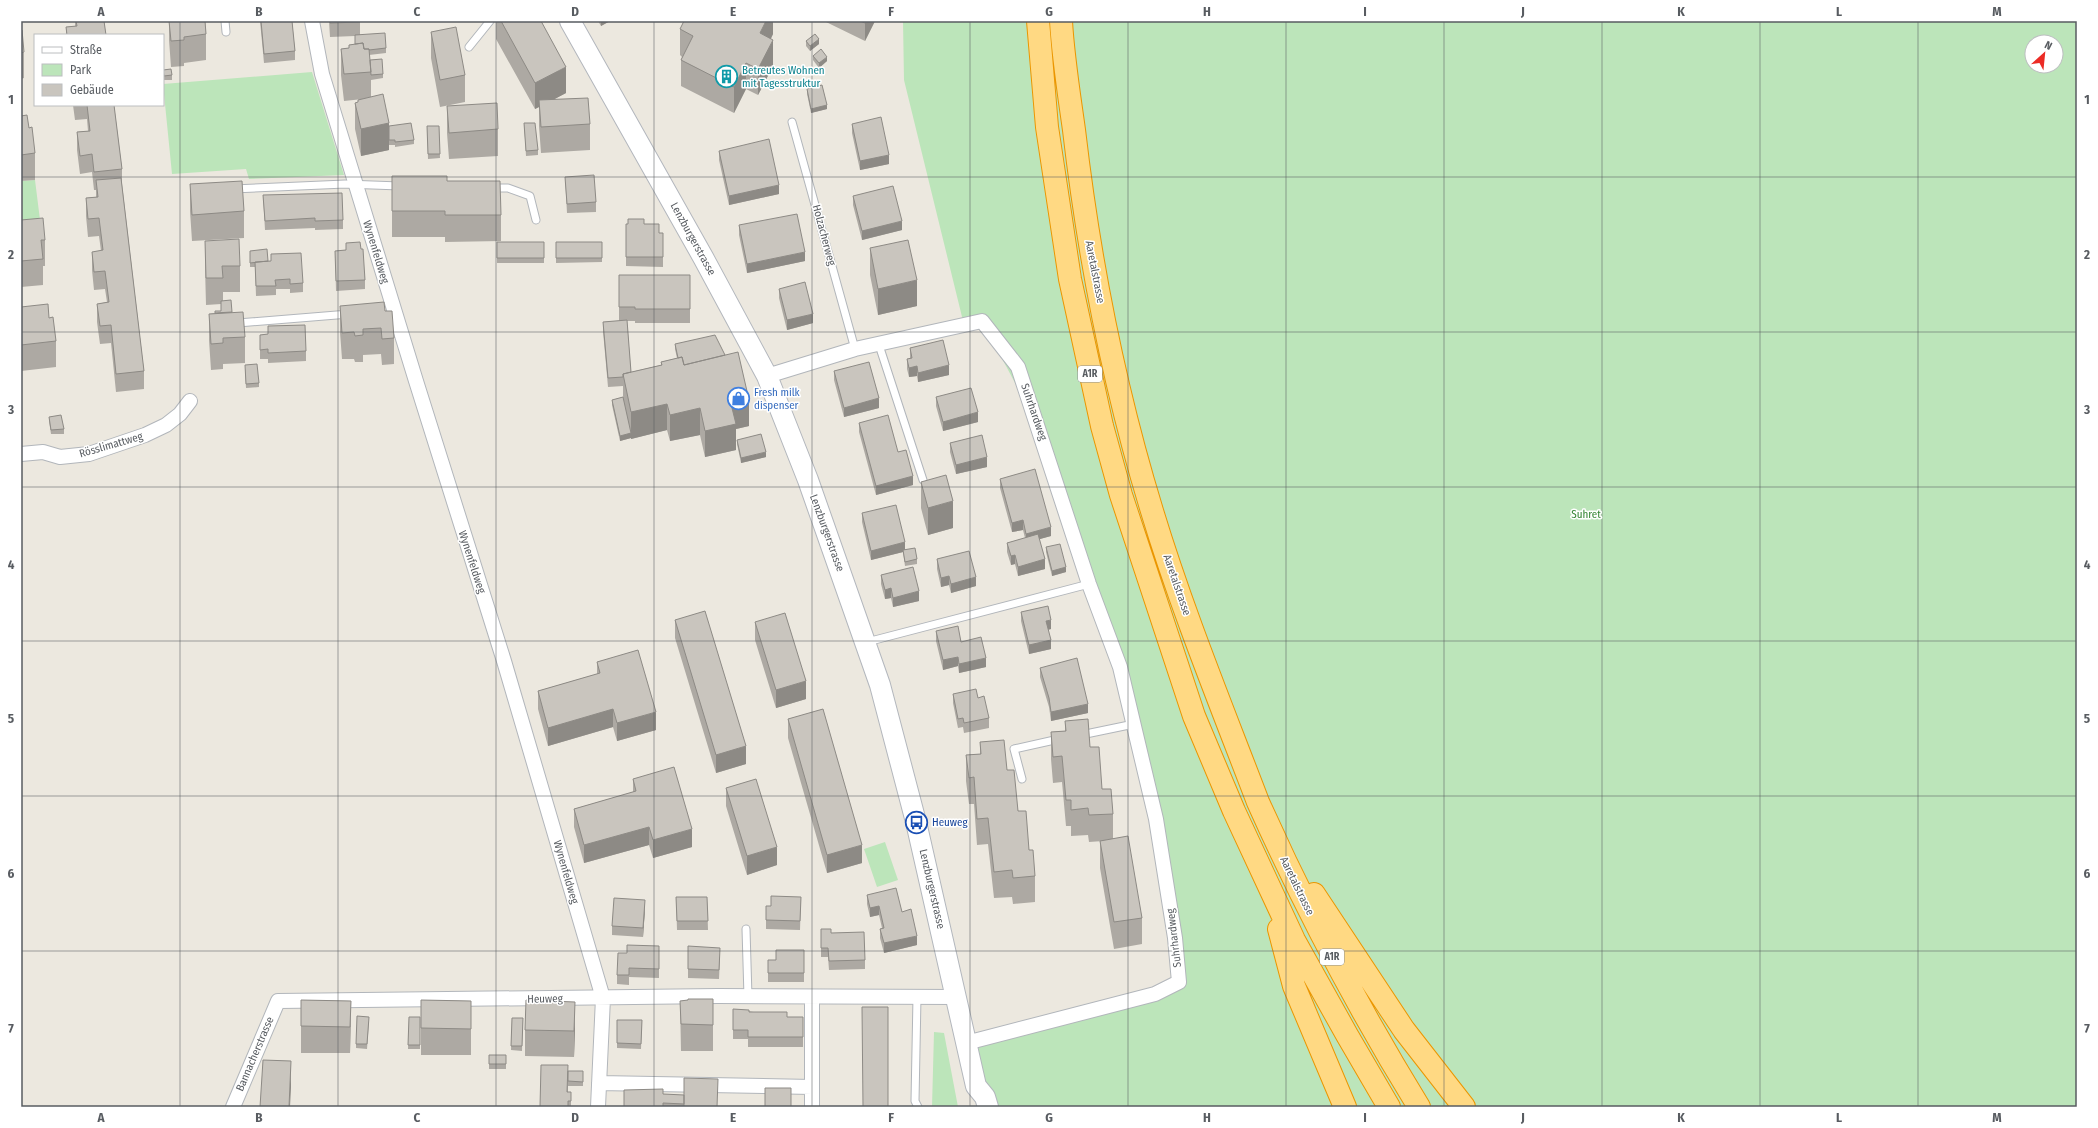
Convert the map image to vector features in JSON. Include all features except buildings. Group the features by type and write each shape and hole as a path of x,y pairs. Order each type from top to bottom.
{"highway":[{"name":"A1R","path":"1038,21 1047,127 1058,204 1079,324 1102,426 1121,496 1194,716 1268,886 1347,1035 1389,1107"},
{"name":"Aaretalstrasse","path":"1061,21 1080,183 1088,236 1110,350 1132,440 1153,512 1187,615 1258,802 1305,903 1339,970 1419,1107"},
{"path":"1258,802 1338,931 1404,1030 1464,1107"},
{"path":"1268,886 1294,986 1345,1107"}],"main road":[{"name":"Lenzburgerstrasse","path":"570,21 704,259 767,376 808,480 867,643 880,685 916,822 976,1086 985,1097 988,1107"},
{"name":"Lenzburgerstrasse","path":"974,1107 972,1099 976,1086"}],"street":[{"name":"Wynenfeldweg","path":"312,21 322,74 391,311 504,661 604,998 598,1107"},
{"name":"Suhrhardweg","path":"767,376 855,349 879,345 982,321 1018,367 1089,584 1120,667 1156,818 1175,938 1179,982 1155,994 966,1044"},
{"name":"Rösslimattweg","path":"21,454 42,452 60,458 89,454 145,435 166,425 180,414 190,401"},
{"name":"Heuweg","path":"278,1002 748,996 957,997"},
{"path":"812,997 812,1107"},
{"name":"Bannacherstrasse","path":"233,1107 278,1002"},
{"path":"599,1083 812,1087"}],"lane":[{"path":"225,21 226,32"},
{"path":"468,47 490,21"},
{"name":"Holzacherweg","path":"792,122 855,349"},
{"path":"226,190 355,184 409,186"},
{"path":"485,188 508,188 530,196 536,220"},
{"path":"238,323 355,314"},
{"path":"879,345 923,480"},
{"path":"867,643 1089,584"},
{"path":"1022,779 1014,749 1134,724"},
{"path":"746,929 748,996"},
{"path":"918,997 915,1101 918,1107"}],"green space":[{"name":"Suhret","path":"903,21 2077,21 2077,1107 982,1107 966,1043 1179,982 1175,938 1120,667 1039,428 982,321 964,325 904,80"},
{"path":"312,72 344,175 249,179 246,169 172,174 164,84"},
{"path":"35,180 43,244 21,247 21,181"},
{"path":"885,842 898,880 877,887 864,849"},
{"path":"934,1032 944,1033 958,1107 932,1107"}],"place":[{"name":"Betreutes Wohnen mit Tagesstruktur","path":"727,76"},
{"name":"Fresh milk dispenser","path":"739,398"},
{"name":"Heuweg","path":"916,822"}]}
